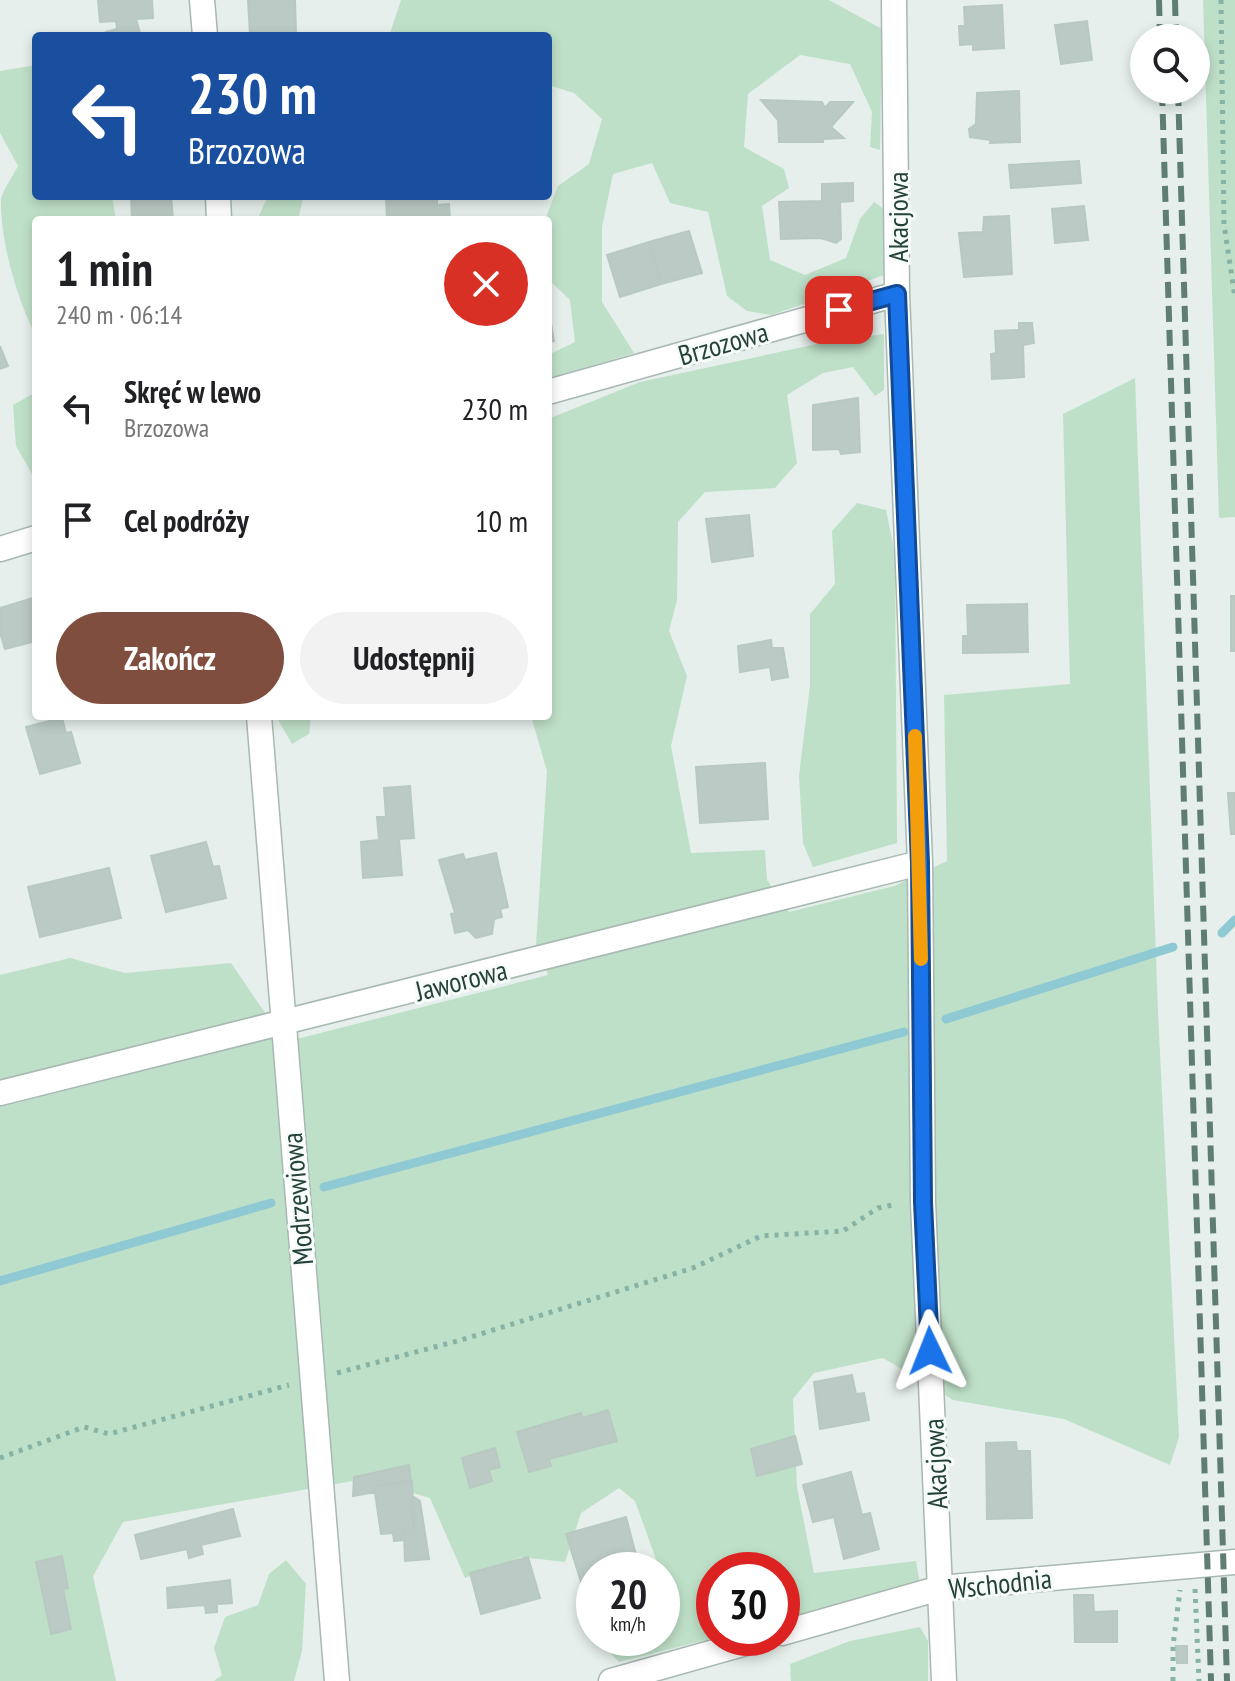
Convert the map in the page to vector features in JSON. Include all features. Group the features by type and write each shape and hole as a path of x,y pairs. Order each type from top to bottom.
{"street":[{"path":"202,0 205,32"},
{"name":"Akacjowa","path":"894,0 897,294 920,863 923,1202 944,1681"},
{"name":"Brzozowa","path":"552,391 897,294"},
{"path":"0,549 32,539"},
{"name":"Modrzewiowa","path":"259,720 337,1681"},
{"name":"Jaworowa","path":"0,1093 283,1025 920,863"},
{"name":"Wschodnia","path":"800,1628 940,1588 1229,1562"},
{"path":"611,1681 700,1656"}],"path":[{"path":"1221,0 1224,224 1235,298"},
{"path":"335,1373 461,1340 686,1270 761,1236 843,1231 878,1208 901,1204"},
{"path":"0,1458 80,1428 109,1434 289,1384"},
{"path":"1173,1681 1173,1646 1188,1565"},
{"path":"1188,1565 1199,1681"}],"green space":[{"path":"401,0 829,0 882,29 880,150 870,147 872,112 850,64 800,55 748,94 744,147 784,169 789,188 762,206 770,260 805,275 846,258 860,219 874,202 891,214 887,274 772,315 747,311 727,296 708,212 670,203 652,163 613,174 602,227 602,302 634,353 552,378 552,353 575,342 570,300 552,283 552,216 547,216 558,186 589,164 602,119 574,93 552,86 552,32 390,32"},
{"path":"1203,0 1235,0 1235,517 1219,518 1206,104 1210,104 1210,24 1204,24"},
{"path":"32,66 32,200 113,200 115,216 32,216 32,327 16,288 3,233 1,199 18,166 0,133 0,71"},
{"path":"266,200 303,200 299,216 259,216"},
{"path":"884,334 884,390 875,396 853,367 823,373 787,395 797,463 775,488 705,492 678,522 677,600 669,631 687,676 671,746 691,853 765,850 767,880 789,912 894,886 947,861 944,695 1070,684 1063,414 1135,378 1158,1012 1179,1437 1170,1465 1064,1419 953,1400 883,1358 814,1373 793,1399 797,1487 814,1573 916,1561 920,1585 800,1615 800,1552 696,1552 696,1643 680,1647 680,1552 653,1552 635,1501 619,1488 581,1513 565,1562 521,1557 465,1578 430,1498 364,1479 123,1522 93,1576 116,1681 0,1681 0,975 70,958 125,973 231,963 285,1042 548,975 536,945 547,771 532,720 552,720 552,417 640,382 831,341"},
{"path":"32,394 32,474 16,446 13,405"},
{"path":"857,503 886,510 895,554 897,843 813,867 803,843 799,776 810,685 810,614 835,584 832,531"},
{"path":"278,720 311,720 309,734 292,744"},
{"path":"286,1560 306,1584 302,1651 294,1681 214,1681 222,1675 214,1648 225,1617 258,1605 269,1574"},
{"path":"920,1627 928,1641 928,1681 791,1681 790,1664 850,1641"},
{"path":"613,1656 643,1656 619,1662"}],"building":[{"path":"98,0 152,0 153,18 136,19 140,32 106,32 117,29 116,21 100,22"},
{"path":"248,0 295,0 296,32 250,32"},
{"path":"1002,5 1004,48 973,50 973,44 960,45 959,26 965,26 964,7"},
{"path":"1087,21 1092,60 1061,64 1055,25"},
{"path":"1019,91 1020,142 990,143 991,140 970,137 969,129 976,124 977,93"},
{"path":"761,100 822,102 825,108 830,102 853,102 831,127 844,138 823,139 823,142 779,142 778,120"},
{"path":"1079,161 1081,183 1011,188 1009,165"},
{"path":"853,183 853,201 840,202 841,239 836,243 821,238 781,239 779,202 822,201 822,184"},
{"path":"131,200 171,200 173,216 132,216"},
{"path":"386,200 437,200 437,205 449,204 450,216 387,216"},
{"path":"1084,206 1088,240 1055,243 1052,209"},
{"path":"1009,216 1012,274 964,277 959,233 983,232 984,217"},
{"path":"689,231 702,273 661,284 649,242"},
{"path":"649,242 661,284 620,297 607,255"},
{"path":"1019,323 1032,323 1034,343 1023,345 1024,377 992,379 991,354 996,353 995,331 1019,330"},
{"path":"0,346 8,366 0,369"},
{"path":"858,398 860,452 841,454 839,449 813,450 813,405"},
{"path":"749,515 753,556 712,562 706,519"},
{"path":"1231,596 1235,596 1235,651 1231,651"},
{"path":"32,598 32,642 5,649 0,633 0,608"},
{"path":"1027,604 1028,652 963,653 963,636 968,636 967,605"},
{"path":"771,640 772,648 783,648 788,677 772,680 770,667 740,672 738,646"},
{"path":"63,720 66,733 71,732 80,763 40,774 26,727"},
{"path":"765,763 768,819 700,823 696,767"},
{"path":"410,786 414,838 399,839 402,875 363,878 361,842 379,840 377,817 386,817 384,788"},
{"path":"1228,793 1235,793 1235,834 1231,834"},
{"path":"206,842 213,867 219,866 226,898 166,912 151,856"},
{"path":"496,853 508,907 500,909 502,917 494,919 492,934 476,938 468,930 455,933 451,914 455,913 439,860 463,854 465,860"},
{"path":"109,868 121,918 40,937 28,887"},
{"path":"852,1375 856,1394 864,1393 869,1420 820,1429 814,1382"},
{"path":"608,1410 617,1441 549,1459 551,1466 529,1472 517,1432 581,1413 583,1418"},
{"path":"795,1436 802,1464 757,1476 751,1449"},
{"path":"1016,1442 1017,1451 1030,1451 1032,1518 987,1519 986,1443"},
{"path":"495,1448 500,1467 489,1470 492,1481 470,1488 462,1458"},
{"path":"409,1465 411,1481 374,1486 375,1492 353,1496 354,1477"},
{"path":"851,1472 862,1515 870,1513 879,1549 844,1559 834,1517 813,1522 803,1485"},
{"path":"412,1481 414,1531 404,1532 405,1540 394,1541 393,1533 381,1534 374,1486"},
{"path":"414,1497 420,1501 429,1559 405,1561 404,1532 414,1531 411,1499"},
{"path":"233,1509 240,1536 201,1545 203,1554 189,1558 187,1549 141,1559 135,1535"},
{"path":"626,1517 635,1552 576,1552 576,1566 566,1534"},
{"path":"62,1556 68,1588 63,1589 71,1629 51,1634 36,1562"},
{"path":"528,1557 540,1598 481,1614 470,1573"},
{"path":"230,1580 232,1603 217,1604 217,1612 206,1613 205,1605 168,1608 167,1588"},
{"path":"1074,1595 1093,1595 1094,1612 1117,1611 1117,1642 1075,1642"},
{"path":"1176,1646 1187,1646 1187,1663 1177,1663"}],"waterway":[{"path":"1222,933 1235,920"},
{"path":"946,1019 1173,947"},
{"path":"324,1187 904,1032"},
{"path":"0,1281 271,1203"}],"railway":[{"path":"1159,0 1160,24"},
{"path":"1175,0 1176,24"},
{"path":"1162,104 1211,1681"},
{"path":"1178,104 1227,1681"}],"slow traffic":[{"path":"915,736 921,959"}],"route":[{"path":"839,310 897,294 920,863 923,1202 930,1351"}]}
